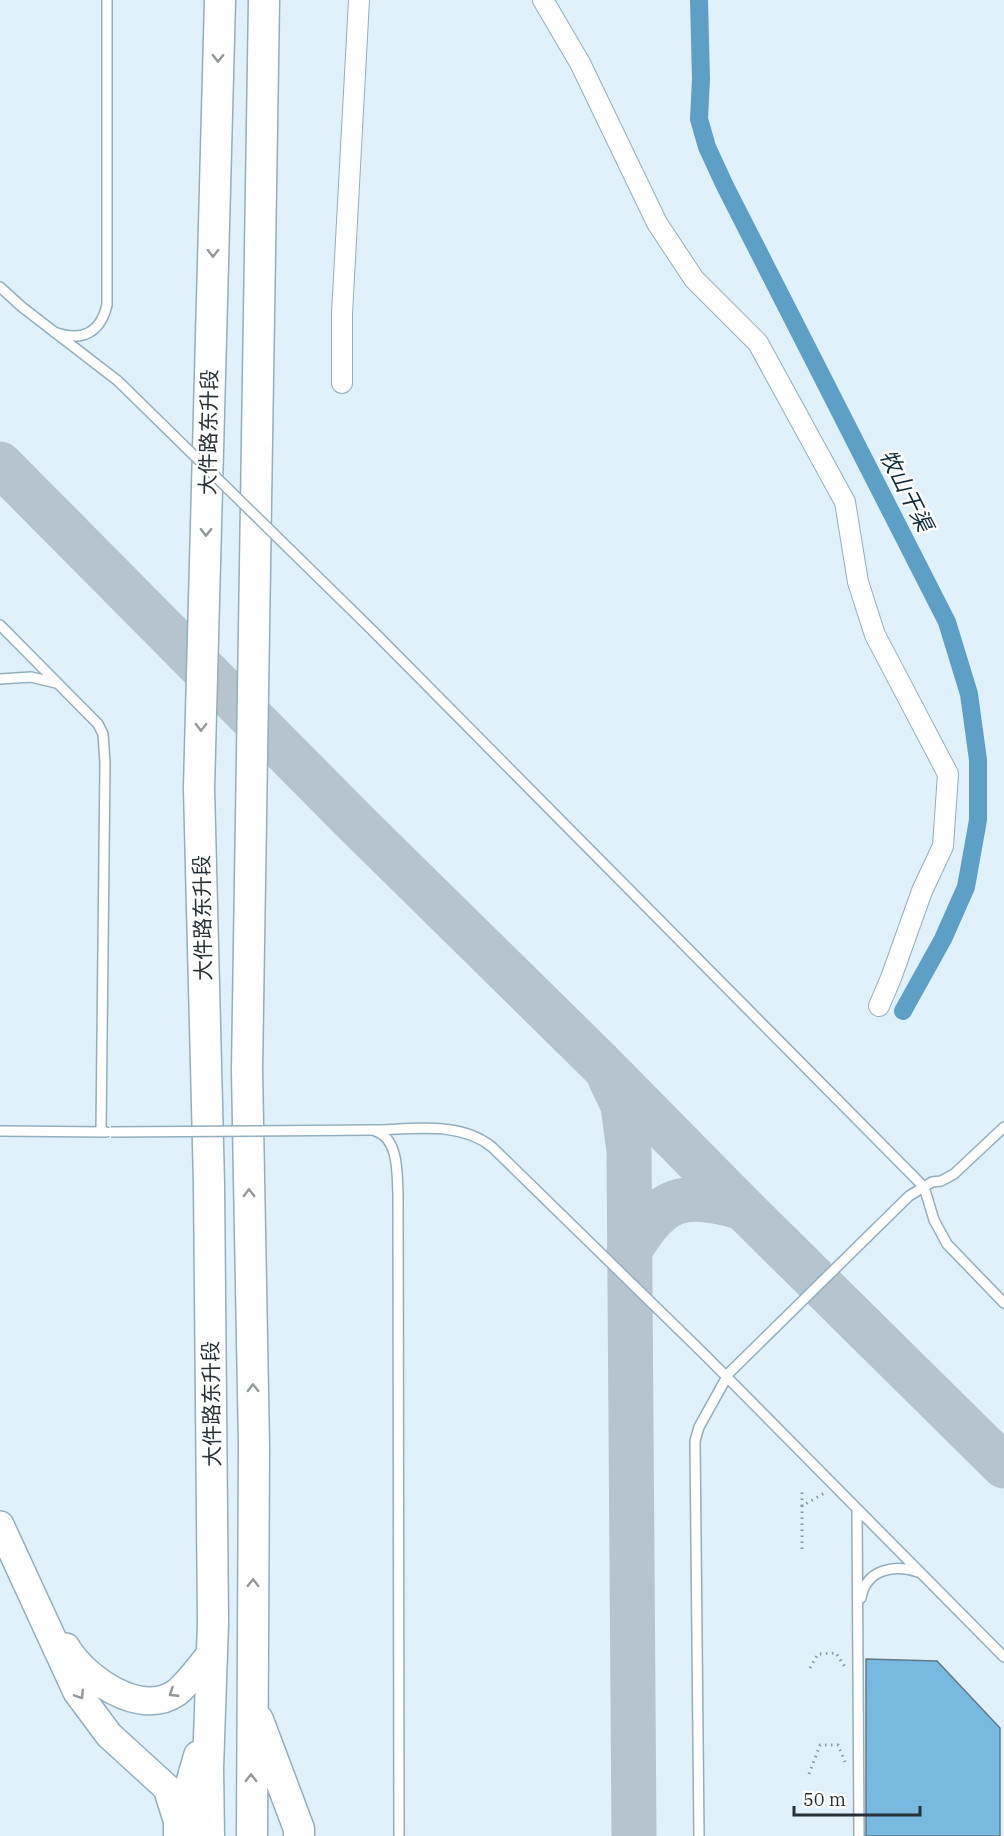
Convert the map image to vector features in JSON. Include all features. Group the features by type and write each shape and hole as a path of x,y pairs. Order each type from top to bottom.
{"main road":[{"name":"大件路东升段","path":"209,1836 213,1651 209,1184 199,788 220,0"},
{"name":"大件路东升段","path":"252,1836 254,1446 247,1070 264,0"},
{"path":"252,1702 299,1829 299,1836"},
{"path":"179,1831 211,1715"}],"street":[{"path":"342,383 342,314 359,0"},
{"path":"543,0 580,63 657,223 694,279 758,343 844,502 858,582 875,635 948,774 944,846 922,891 879,1006"},
{"path":"0,1525 77,1692 109,1735 167,1788 179,1831"},
{"path":"28,1586 75,1662 101,1684 132,1699 155,1702 176,1693 213,1651"}],"lane":[{"path":"54,332 67,337 84,336 99,324 107,305 107,0"},
{"path":"0,287 118,381 372,631 924,1187 934,1220 947,1244 1004,1303"},
{"path":"0,625 98,724 103,734 105,763 101,1132"},
{"path":"0,679 31,677 59,684"},
{"path":"699,1836 695,1441 699,1427 726,1377 881,1221 909,1196 954,1174 1004,1127"},
{"path":"0,1131 453,1129 482,1138 726,1377 1004,1657"},
{"path":"370,1130 381,1133 386,1138 395,1156 397,1172 399,1836"},
{"path":"857,1509 859,1836"},
{"path":"858,1612 862,1592 870,1580 883,1570 906,1568 920,1573"}],"path":[{"path":"802,1506 836,1487"},
{"path":"802,1488 802,1549"},
{"path":"810,1668 818,1654 836,1653 858,1689"},
{"path":"809,1774 820,1745 838,1745 859,1794"}],"building":[{"path":"866,1659 937,1661 1000,1728 1000,1836 866,1836"}],"waterway":[{"name":"牧山干渠","path":"699,0 701,79 699,119 707,147 947,622 969,694 978,760 978,820 966,887 943,939 903,1011"}],"taxiway":[{"path":"0,464 357,824 1004,1466"},
{"path":"610,1078 623,1105 629,1151 634,1836"},
{"path":"629,1252 651,1219 675,1203 704,1200 743,1208"}]}
